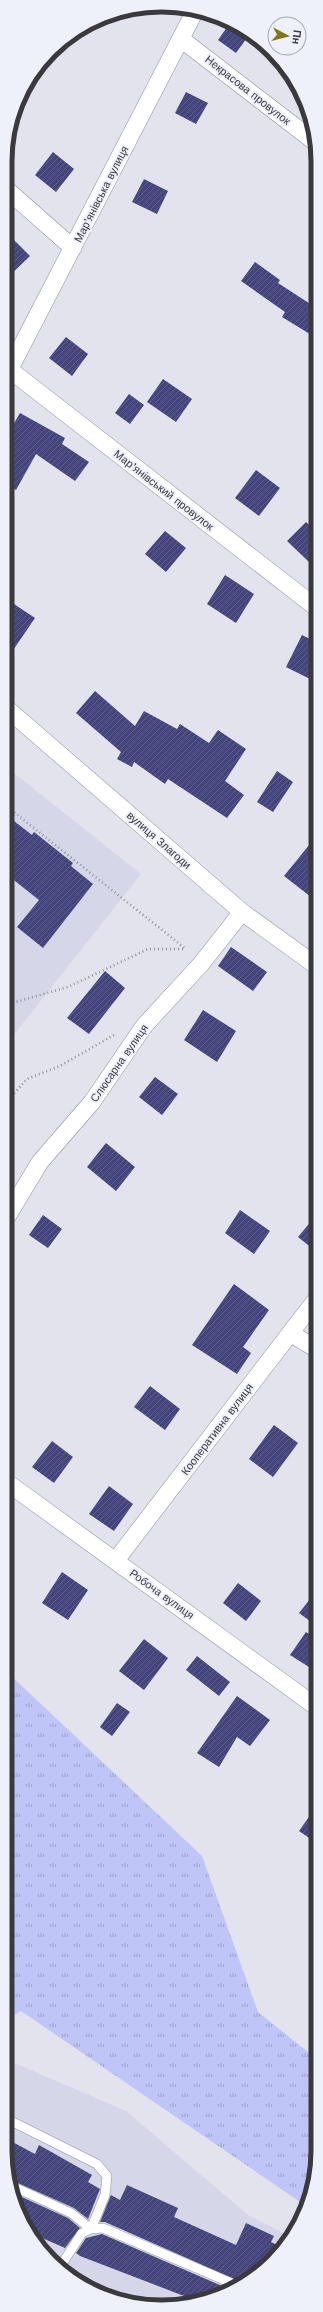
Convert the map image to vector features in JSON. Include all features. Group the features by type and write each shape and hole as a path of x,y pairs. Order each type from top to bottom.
{"street":[{"name":"Мар’янівська вулиця","path":"12,366 194,16"},
{"name":"Некрасова провулок","path":"181,39 309,137"},
{"path":"12,194 73,248"},
{"name":"Мар’янівський провулок","path":"12,377 311,604"},
{"name":"вулиця Злагоди","path":"12,713 242,912 311,963"},
{"name":"Слюсарна вулиця","path":"12,1208 40,1162 92,1102 144,1026 201,964 242,912"},
{"name":"Кооперативна вулиця","path":"116,1560 311,1306"},
{"path":"290,1333 311,1346"},
{"name":"Робоча вулиця","path":"12,1486 311,1703"}],"lane":[{"path":"12,2122 97,2164 107,2176 105,2195 91,2229"},
{"path":"17,2188 71,2213 91,2229"},
{"path":"63,2263 82,2233 91,2229 103,2228 231,2283"}],"path":[{"path":"12,811 186,949 201,964"},
{"path":"12,1003 68,987 148,949 186,949"},
{"path":"12,1096 27,1079 60,1066 112,1036 133,1027 144,1026"}],"shaded area":[{"path":"12,772 141,874 12,1037"},
{"path":"12,2062 126,2111 248,2215 286,2234 274,2249 253,2269 228,2285 210,2292 181,2299 152,2300 123,2295 107,2290 78,2275 63,2263 37,2234 23,2208 17,2189 12,2160"}],"green space":[{"path":"12,1677 202,1856 258,2012 311,2054 311,2160 308,2180 302,2203 21,2011 12,2016"}],"building":[{"path":"227,27 247,38 236,53 218,40"},
{"path":"186,92 208,103 196,124 175,113"},
{"path":"53,152 74,169 56,192 35,175"},
{"path":"144,179 168,191 157,214 132,202"},
{"path":"12,238 30,256 12,273"},
{"path":"255,262 280,280 278,283 311,304 311,335 282,317 285,312 241,281"},
{"path":"66,337 88,354 72,376 49,358"},
{"path":"163,379 192,399 176,422 147,402"},
{"path":"129,394 144,405 130,424 115,413"},
{"path":"20,413 65,438 62,444 89,462 75,481 36,454 16,490 12,488 12,427"},
{"path":"256,470 280,488 259,516 235,498"},
{"path":"306,522 311,527 311,562 310,563 287,541"},
{"path":"165,531 186,548 166,572 145,554"},
{"path":"225,575 254,594 236,623 207,604"},
{"path":"14,604 35,618 12,652 12,607"},
{"path":"302,635 311,640 311,680 286,667"},
{"path":"95,691 135,726 144,711 177,729 180,724 209,743 218,730 246,749 225,781 244,795 227,818 168,779 165,784 134,762 132,767 117,759 121,752 76,713"},
{"path":"277,771 293,782 273,812 257,802"},
{"path":"12,819 32,835 34,832 73,863 71,866 93,884 43,948 17,927 39,900 12,879"},
{"path":"311,843 311,897 284,876"},
{"path":"231,947 267,972 253,991 218,966"},
{"path":"105,971 125,988 89,1034 67,1018"},
{"path":"203,1010 236,1031 217,1062 184,1040"},
{"path":"155,1077 178,1094 162,1115 139,1097"},
{"path":"106,1143 135,1167 116,1191 87,1167"},
{"path":"240,1210 270,1231 254,1254 225,1233"},
{"path":"43,1215 62,1229 48,1248 29,1235"},
{"path":"311,1221 311,1247 298,1237"},
{"path":"234,1284 269,1310 243,1347 251,1353 237,1374 192,1345"},
{"path":"150,1386 180,1409 165,1430 134,1407"},
{"path":"274,1425 298,1443 273,1477 249,1459"},
{"path":"52,1441 73,1457 54,1483 32,1467"},
{"path":"109,1486 133,1504 114,1531 89,1514"},
{"path":"62,1572 88,1590 68,1620 42,1603"},
{"path":"238,1583 261,1601 246,1621 223,1603"},
{"path":"311,1598 311,1622 299,1613"},
{"path":"306,1632 311,1635 311,1664 309,1667 290,1655"},
{"path":"144,1639 168,1658 144,1690 119,1671"},
{"path":"197,1656 230,1682 219,1696 186,1670"},
{"path":"237,1696 270,1720 250,1746 237,1737 219,1767 197,1753"},
{"path":"117,1703 130,1712 112,1736 100,1727"},
{"path":"311,1814 311,1839 299,1831"},
{"path":"12,2142 35,2154 39,2145 92,2175 88,2182 100,2189 88,2219 74,2208 15,2182 12,2160"},
{"path":"127,2185 178,2208 174,2217 236,2245 246,2223 274,2236 271,2242 277,2245 253,2269 236,2280 105,2222 100,2222 111,2195 120,2200"},
{"path":"19,2196 68,2218 80,2228 65,2248 39,2237 27,2217"},
{"path":"102,2234 224,2287 188,2298 80,2256 76,2253 86,2238"}]}
